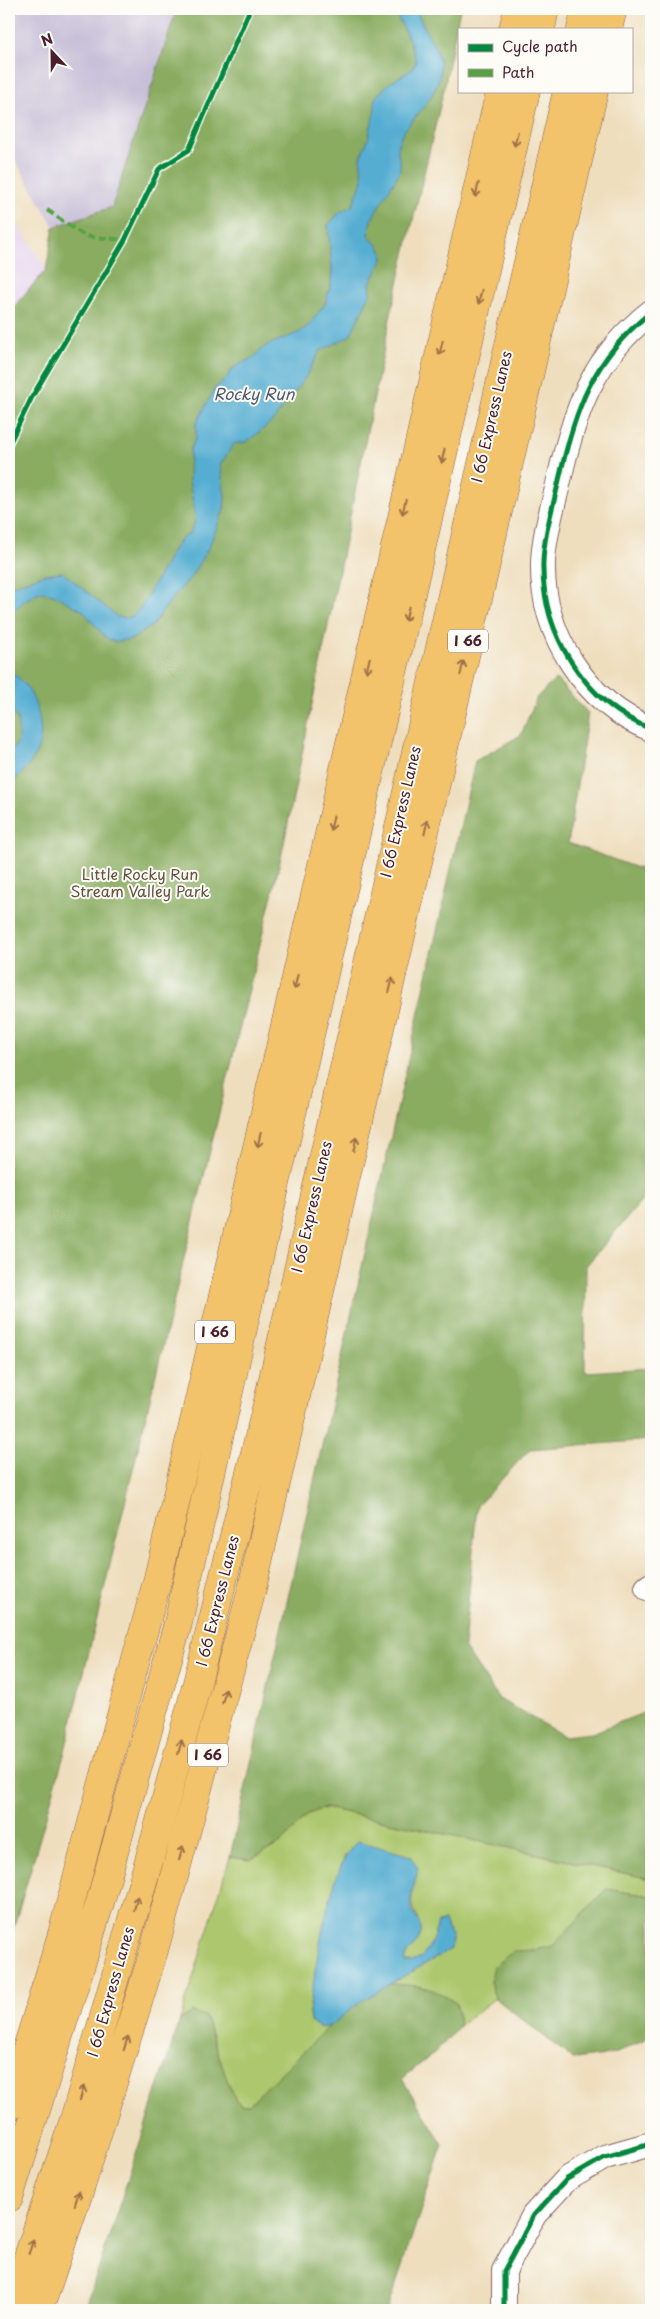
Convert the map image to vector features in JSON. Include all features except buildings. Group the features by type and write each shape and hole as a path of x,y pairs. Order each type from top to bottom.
{"highway":[{"path":"513,28 518,9"},
{"path":"541,28 545,9"},
{"path":"581,28 586,9"},
{"path":"608,28 613,9"},
{"name":"I 66","path":"9,2107 64,1924 158,1578 500,92"},
{"path":"9,2198 99,1906 178,1623 245,1319 526,92"},
{"name":"I 66 Express Lanes","path":"10,2310 74,2120 158,1826 234,1539 270,1392 567,92"},
{"name":"I 66","path":"39,2310 82,2183 153,1954 251,1593 594,92"}],"street":[{"path":"651,312 609,354 597,371 582,400 570,435 545,541 543,562 548,606 558,637 570,659 581,676 601,698 627,718 651,730"},
{"path":"504,2310 504,2271 534,2216 567,2179 605,2157 651,2144"}],"shaded area":[{"path":"9,9 177,9 112,208 54,227 9,149"},
{"path":"9,209 46,270 9,312"}],"green space":[{"name":"Little Rocky Run Stream Valley Park","path":"177,9 460,9 444,89 392,309 282,853 64,1755 9,1944 9,312 46,270 54,227 112,207"},
{"path":"556,679 588,713 568,843 651,873 651,1190 586,1266 585,1372 651,1368 651,1440 530,1449 477,1506 464,1647 499,1699 564,1736 592,1733 651,1710 651,1879 326,1808 308,1814 281,1843 250,1860 230,1857 475,761 521,735 537,697"},
{"path":"325,1808 651,1879 651,1896 606,1889 553,1946 535,1950 513,1951 490,1982 495,1998 459,2026 457,2004 439,1993 410,1985 390,1984 450,1949 452,1939 445,1921 438,1923 431,1944 423,1956 412,1962 404,1962 407,1952 418,1937 420,1927 413,1910 412,1896 345,1855 328,1908 309,2012 310,2022 321,2028 330,2026 259,2097 249,2104 241,2105 232,2093 205,2016 193,2012 180,2020 230,1857 250,1860 281,1843 308,1814"},
{"path":"606,1889 651,1896 651,2036 615,2054 573,2059 495,1998 490,1982 494,1966 514,1951 535,1950 553,1946"},
{"path":"390,1984 410,1985 439,1993 457,2004 459,2026 440,2048 402,2079 443,2144 387,2310 85,2310 180,2020 193,2012 205,2016 232,2093 241,2105 249,2104 335,2021 363,2000"}],"water":[{"name":"Rocky Run","path":"394,9 416,9 439,58 439,80 433,93 400,139 398,144 399,173 370,223 369,237 378,245 383,254 383,260 370,283 371,292 350,336 320,351 305,378 273,421 247,442 234,444 220,465 225,496 224,510 209,547 190,578 152,626 132,639 115,642 106,638 83,611 53,594 42,592 23,602 9,615 9,587 45,574 62,572 118,617 133,616 142,606 173,550 181,539 190,533 196,519 189,481 190,450 196,437 196,424 215,388 226,379 233,368 254,357 265,346 300,332 309,325 325,304 331,284 332,268 328,225 340,212 352,206 363,180 360,158 368,139 375,109 375,98 388,84 411,70 416,62 410,42"},
{"path":"9,672 18,677 31,694 36,705 41,729 36,755 26,769 9,785 9,752 18,741 18,732 17,718 9,710"},
{"path":"358,1841 411,1856 418,1868 411,1907 420,1925 421,1932 404,1962 417,1960 423,1955 431,1944 438,1923 445,1921 452,1939 451,1949 363,2000 330,2026 321,2028 310,2022 309,2012 324,1921 339,1872 348,1854"}],"marked path":[{"path":"47,210 85,236 125,240"}],"cycle path":[{"path":"9,444 32,397 125,240 159,169 189,150 250,9"},
{"path":"651,312 614,348 600,367 589,387 572,430 565,454 549,521 543,562 544,588 550,614 559,639 572,662 587,683 606,702 627,717 651,729"},
{"path":"504,2310 504,2271 534,2215 567,2179 605,2157 651,2144"}]}
